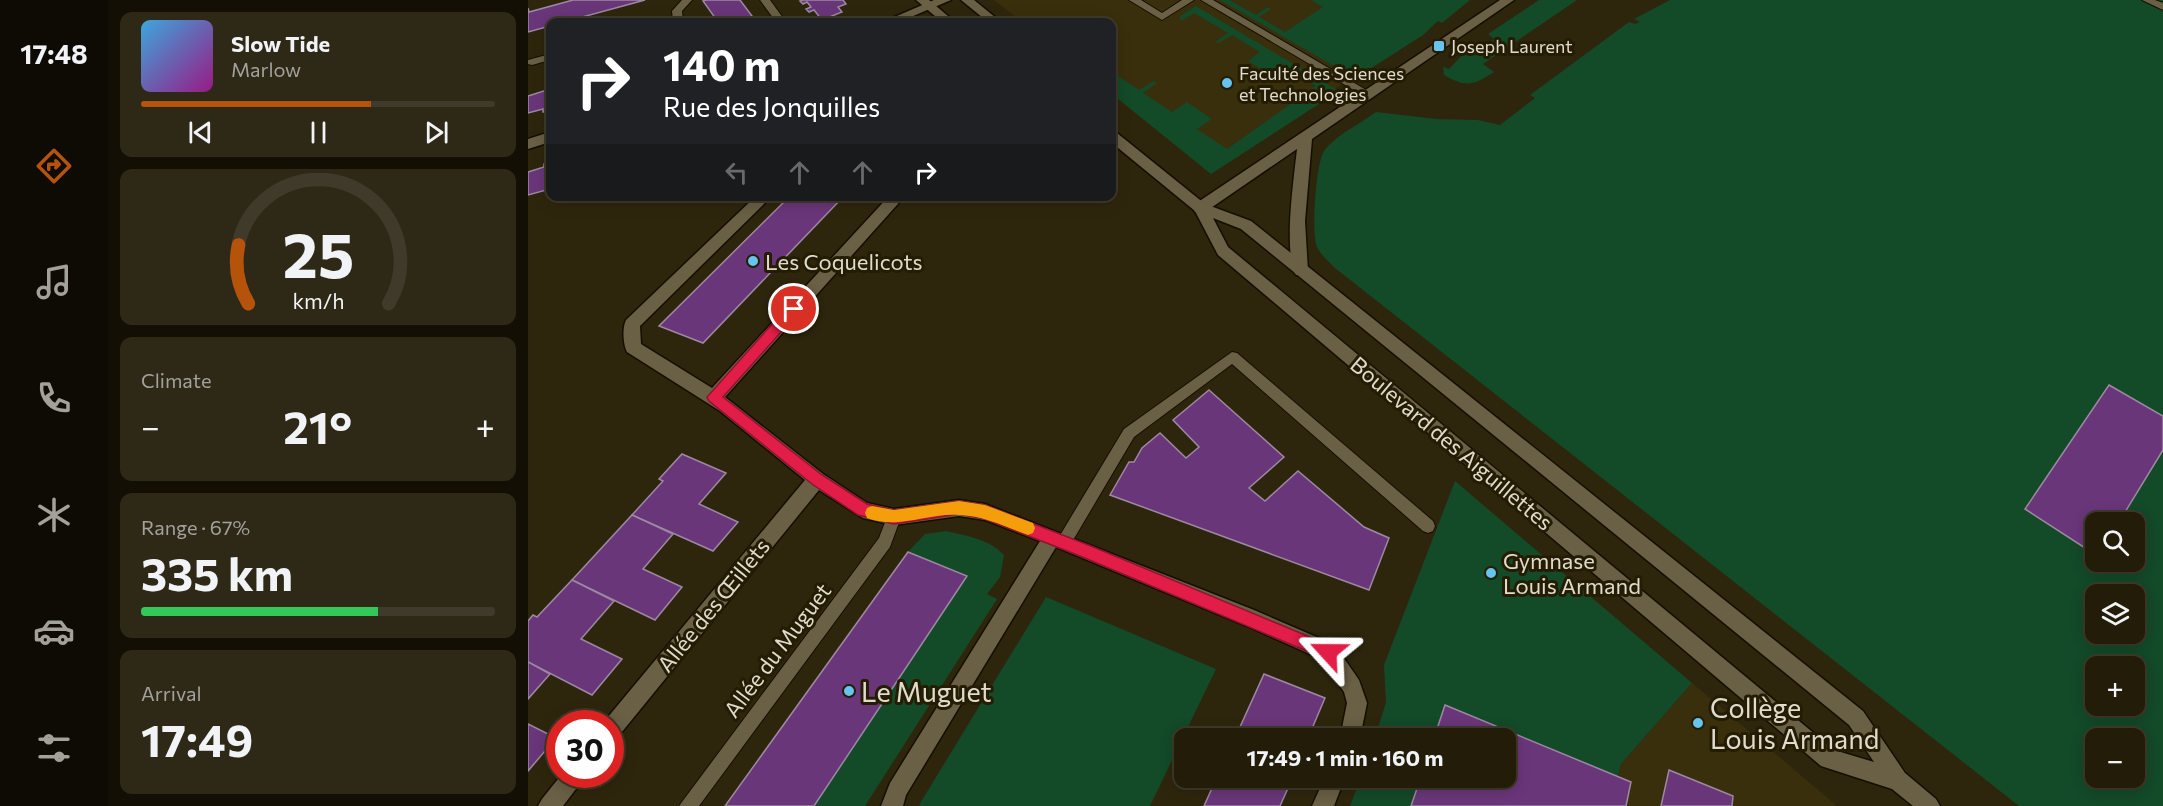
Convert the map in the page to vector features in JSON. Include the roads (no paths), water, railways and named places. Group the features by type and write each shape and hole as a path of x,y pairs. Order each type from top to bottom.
{"street":[{"path":"897,18 926,3 945,0"},
{"path":"967,0 989,18"},
{"path":"1200,208 1508,0"},
{"path":"926,3 944,18"},
{"path":"528,144 546,138"},
{"path":"1301,271 1297,201 1305,138"},
{"name":"Boulevard des Aiguillettes","path":"1116,139 1200,208 1240,221 1856,718 1898,780 1929,806"},
{"path":"760,201 632,324 633,347 714,397 817,479 863,510 894,517 959,508 985,512 1328,652 1352,687 1357,703 1352,728"},
{"path":"714,397 893,201"},
{"name":"Boulevard des Aiguillettes","path":"1200,208 1223,251 1828,759 1898,780"},
{"name":"Allée des Œillets","path":"624,713 817,479"},
{"path":"892,806 897,790 1058,540"},
{"path":"549,806 564,788"},
{"path":"1323,806 1330,788"}],"lane":[{"path":"678,18 677,10 687,0"},
{"path":"765,0 778,18"},
{"path":"1134,0 1162,17 1189,0"},
{"path":"1206,0 1368,94"},
{"path":"2147,0 2163,7"},
{"path":"532,62 546,58"},
{"path":"1058,540 1129,433 1232,357 1428,526"},
{"name":"Allée du Muguet","path":"688,806 885,543 894,517"}],"place":[{"name":"Joseph Laurent","path":"1439,46"},
{"name":"Faculté des Sciences et Technologies","path":"1227,83"},
{"name":"Les Coquelicots","path":"753,261"},
{"name":"Gymnase Louis Armand","path":"1491,573"},
{"name":"Le Muguet","path":"849,691"},
{"name":"Collège Louis Armand","path":"1698,723"}]}
